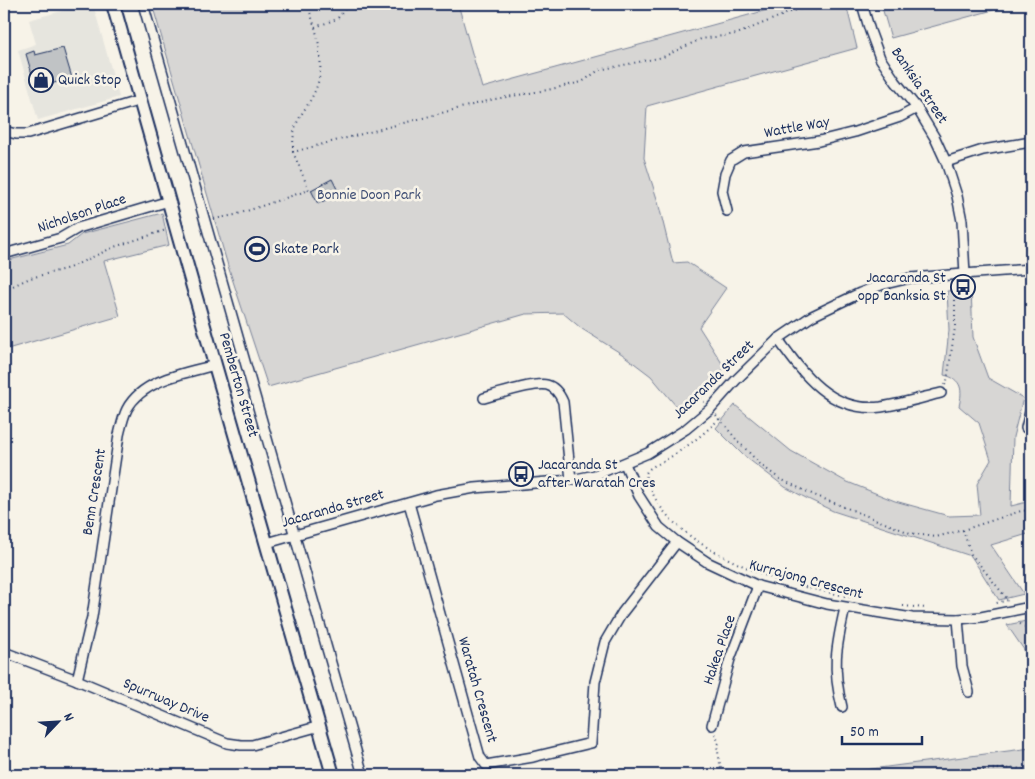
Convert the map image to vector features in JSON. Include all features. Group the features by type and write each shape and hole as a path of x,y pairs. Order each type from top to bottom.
{"main road":[{"name":"Pemberton Street","path":"114,4 215,366 333,775"}],"street":[{"name":"Pemberton Street","path":"144,4 363,775"},
{"name":"Banksia Street","path":"862,4 880,58 917,108 935,138 946,162 957,196 962,221 965,274"},
{"path":"4,131 28,134 141,100"},
{"name":"Wattle Way","path":"727,211 722,191 724,174 730,160 744,152 818,141 855,132 900,118 917,108"},
{"path":"946,162 983,150 1031,142"},
{"name":"Nicholson Place","path":"4,254 61,238 78,228 169,201"},
{"name":"Jacaranda Street","path":"267,543 454,491 595,476 625,464 686,430 710,409 736,380 778,339 812,316 860,293 881,285 910,278 1031,270"},
{"path":"778,339 803,373 815,385 834,398 855,406 880,407 941,393"},
{"name":"Benn Crescent","path":"77,680 92,617 119,435 127,409 137,396 154,384 215,366"},
{"path":"484,398 539,384 552,387 563,402 571,480"},
{"path":"1026,428 1031,408"},
{"name":"Kurrajong Crescent","path":"625,464 645,508 659,527 677,542 720,568 758,586 845,608 912,618 958,619 1002,614 1031,607"},
{"name":"Waratah Crescent","path":"409,503 480,757 486,765 533,757 591,743 596,682 605,642 622,612 677,542"},
{"name":"Hakea Place","path":"712,725 730,659 758,586"},
{"path":"842,707 835,663 845,608"},
{"path":"958,619 962,666 969,692"},
{"name":"Spurrway Drive","path":"4,652 77,680 227,743 252,745 320,726"}],"path":[{"path":"204,220 235,214 310,190 292,152 296,125 316,90 319,75 320,54 316,27 307,4"},
{"path":"316,27 337,19 349,4"},
{"path":"292,152 495,98 547,90 582,82 600,70 663,57 701,40 737,34 792,11 820,4"},
{"path":"4,290 30,278 70,268 114,247 169,229"},
{"path":"941,393 947,381 955,327 955,287"},
{"path":"954,293 966,292"},
{"path":"700,398 761,465 780,479 814,495 910,533 936,537 1020,511 1031,510"},
{"path":"720,419 675,454 648,469 645,474 657,501 668,516 682,529 712,550 742,566 781,582"},
{"path":"963,530 971,554 1008,600 990,604"},
{"path":"800,586 856,598"},
{"path":"902,606 928,608"},
{"path":"1020,624 1031,630"},
{"path":"712,725 718,742 722,775"},
{"path":"913,775 1013,768 1031,770"}],"shaded area":[{"path":"93,4 119,97 38,120 18,50 36,44 29,20"}],"green space":[{"name":"Bonnie Doon Park","path":"152,4 458,4 482,88 789,4 846,4 857,48 647,106 644,158 658,202 673,263 687,262 726,288 699,327 725,368 681,412 651,376 622,354 582,329 563,313 526,314 268,387 228,266"},
{"path":"881,4 1015,4 891,38"},
{"path":"162,213 169,245 104,261 120,316 4,350 4,260 68,245 82,234"},
{"path":"971,289 973,337 988,378 1023,398 1013,437 1011,506 1031,501 1031,533 991,545 1024,594 999,600 971,556 833,511 808,499 785,487 743,455 716,428 735,405 791,451 845,481 895,501 949,516 980,515 977,484 991,460 979,423 959,406 961,390 958,382 944,375 949,330 947,291"},
{"path":"1031,620 1031,660 1007,625"},
{"path":"1031,748 1031,775 826,775"}],"building":[{"path":"63,48 72,78 36,88 26,54 34,51 35,55"},
{"path":"332,179 339,193 318,204 311,190"}],"place":[{"name":"Quick Stop","path":"41,80"},
{"name":"Skate Park","path":"257,249"},
{"name":"Jacaranda St opp Banksia St","path":"963,287"},
{"name":"Jacaranda St after Waratah Cres","path":"521,474"}]}
